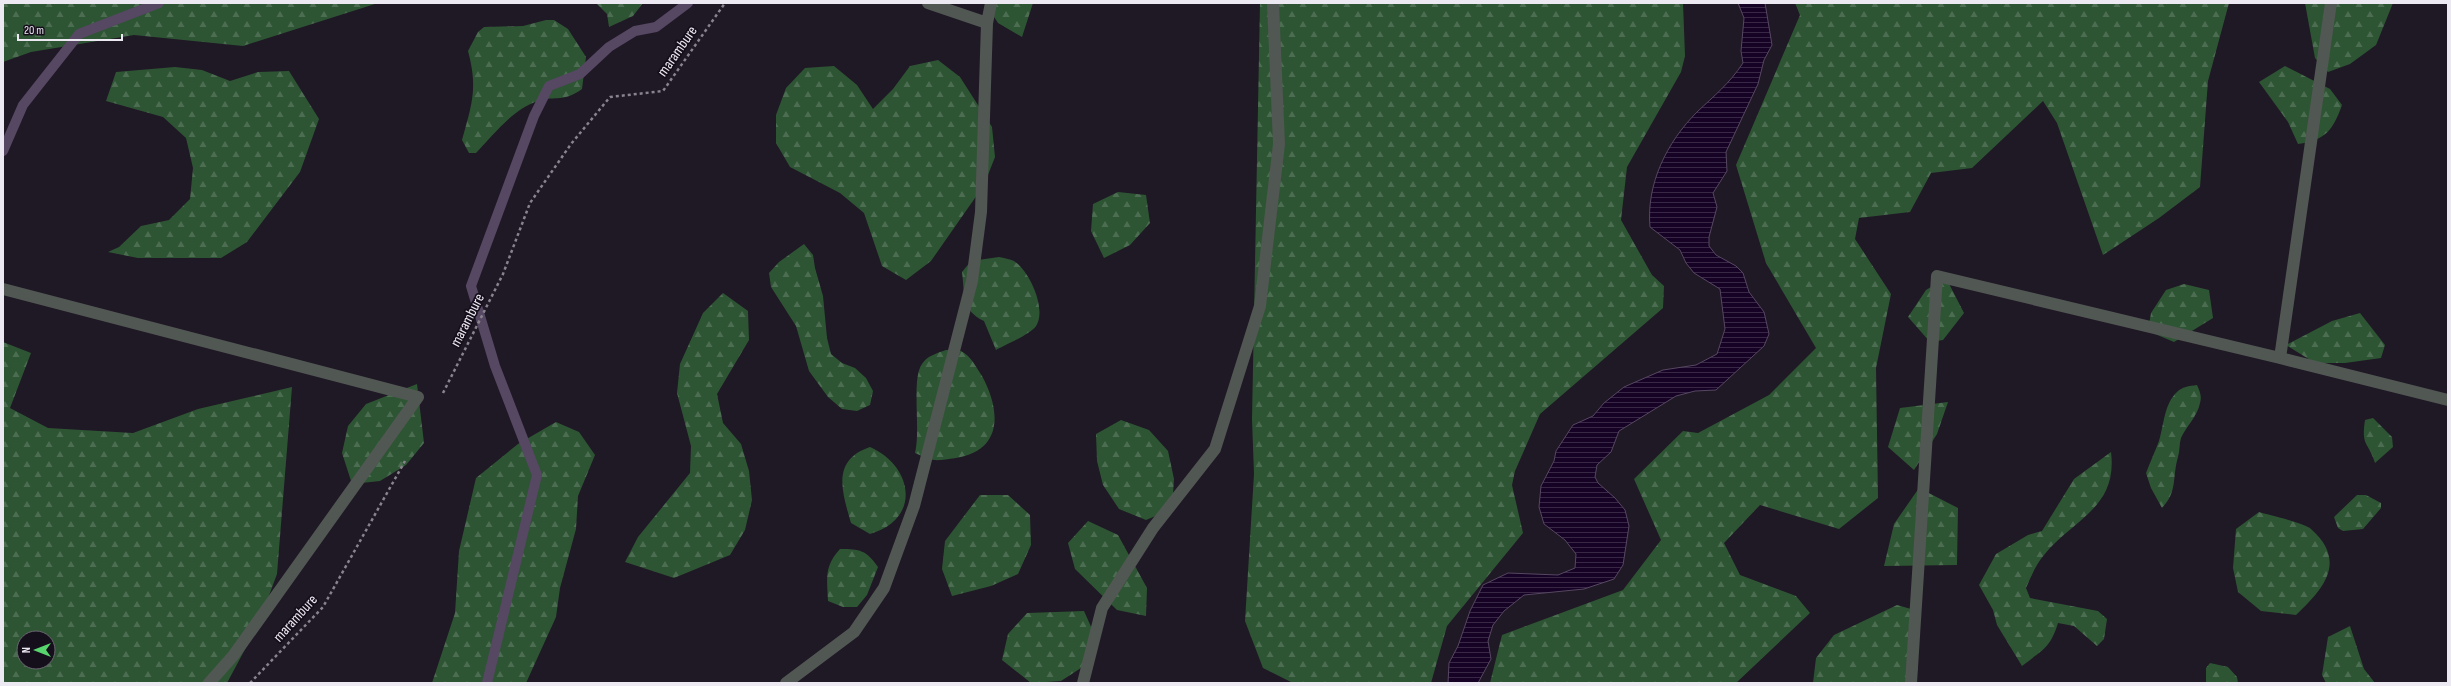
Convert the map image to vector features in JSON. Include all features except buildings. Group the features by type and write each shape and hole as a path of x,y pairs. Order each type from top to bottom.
{"street":[{"path":"928,3 987,23"},
{"path":"786,683 854,632 884,588 914,506 972,281 981,212 987,23 991,3"},
{"path":"1082,683 1102,608 1153,528 1215,449 1260,306 1279,144 1273,3"},
{"path":"2280,358 2331,3"},
{"path":"1911,683 1937,276 2448,400"},
{"path":"3,289 418,397 233,656 209,683"}],"path":[{"name":"marambure","path":"440,397 503,274 530,203 571,144 610,96 663,91 725,3"},
{"name":"marambure","path":"250,683 323,607 407,458"}],"green space":[{"path":"3,3 378,3 243,46 134,35 31,52 3,62"},
{"path":"596,3 643,3 633,16 609,27 607,14"},
{"path":"985,3 1033,3 1022,37 998,23"},
{"path":"1260,3 1683,3 1685,56 1681,72 1627,167 1621,220 1652,275 1664,286 1663,308 1540,414 1515,471 1512,485 1523,533 1447,626 1431,683 1293,683 1263,668 1245,621 1254,474 1252,419"},
{"path":"1795,3 2229,3 2208,81 2200,187 2159,218 2103,255 2057,123 2043,101 1972,168 1931,173 1910,212 1859,218 1855,239 1891,294 1876,368 1878,498 1839,529 1760,505 1724,543 1740,575 1796,596 1810,613 1736,683 1490,683 1502,635 1623,590 1661,540 1634,479 1683,431 1698,433 1769,395 1816,348 1766,263 1736,165 1800,15"},
{"path":"2305,3 2393,3 2376,45 2350,64 2328,72 2315,58"},
{"path":"546,20 554,20 568,29 586,57 582,89 570,96 545,99 520,110 504,123 476,153 469,153 462,140 469,116 473,86 473,75 468,51 478,32 484,27 523,26"},
{"path":"938,60 960,77 992,127 995,157 984,185 931,261 906,280 882,266 864,213 840,193 790,167 776,143 776,115 786,88 805,68 834,66 857,85 873,109 893,89 910,66"},
{"path":"2285,66 2330,89 2342,105 2332,127 2315,140 2298,144 2288,122 2259,82"},
{"path":"175,67 202,70 230,81 258,72 289,71 319,119 300,172 247,242 221,258 138,258 108,252 119,247 141,226 169,220 190,199 193,168 186,138 163,117 106,101 116,72"},
{"path":"1118,192 1146,195 1150,223 1130,245 1104,258 1091,231 1093,204"},
{"path":"804,244 813,255 823,296 827,338 831,354 842,363 855,368 866,378 873,391 870,405 857,411 842,409 828,397 809,371 796,326 771,287 769,273 779,262"},
{"path":"999,257 1014,261 1026,273 1038,301 1039,319 1036,326 1024,336 996,350 984,321 971,312 968,307 964,295 962,272 971,261"},
{"path":"1946,278 1964,313 1943,340 1930,342 1908,317 1926,290"},
{"path":"2184,284 2209,290 2213,318 2174,342 2148,331 2151,313 2166,290"},
{"path":"723,293 748,311 749,340 717,394 723,423 741,444 749,471 752,500 745,530 730,555 674,578 625,562 638,537 690,473 691,446 677,393 680,364 703,313"},
{"path":"2360,313 2385,345 2381,358 2345,363 2315,363 2286,345 2332,321"},
{"path":"3,342 31,353 10,408 48,428 133,433 198,409 292,387 277,574 258,625 227,683 3,683"},
{"path":"946,350 958,350 965,353 982,376 993,402 995,415 994,427 990,438 983,447 971,454 956,458 935,460 915,453 917,443 917,381 919,371 924,361 932,355"},
{"path":"417,384 424,443 406,465 380,481 352,484 342,453 348,426 366,404"},
{"path":"2197,385 2201,396 2201,401 2181,438 2173,490 2162,508 2151,488 2146,473 2159,441 2169,402 2181,389 2188,386"},
{"path":"1948,402 1937,434 1914,470 1888,447 1900,408"},
{"path":"2373,418 2392,437 2393,447 2375,463 2364,435 2365,420"},
{"path":"1121,420 1149,430 1168,451 1174,479 1172,509 1146,520 1119,509 1103,485 1097,461 1096,434"},
{"path":"556,422 579,432 595,455 578,496 576,529 560,588 556,617 526,683 432,683 455,613 459,551 476,478 518,444"},
{"path":"870,447 884,456 895,466 903,479 906,492 904,505 898,517 887,527 870,534 851,523 845,500 842,478 844,469 849,460 858,453"},
{"path":"2111,452 2111,471 2108,487 2101,500 2044,555 2036,566 2026,588 2030,598 2098,611 2107,619 2104,639 2097,646 2074,626 2058,623 2048,644 2022,666 1997,625 1993,610 1979,585 1996,554 2028,535 2042,531 2074,479"},
{"path":"1919,488 1958,508 1957,565 1884,566 1894,524"},
{"path":"980,495 1008,495 1030,515 1031,545 1018,574 991,586 952,596 942,569 945,541"},
{"path":"2357,495 2366,495 2381,503 2381,508 2363,529 2343,531 2338,528 2334,517"},
{"path":"2259,512 2295,522 2311,529 2322,541 2328,553 2330,564 2328,575 2315,595 2296,615 2261,611 2238,592 2233,568 2236,529"},
{"path":"1088,521 1118,535 1147,588 1146,616 1117,610 1075,569 1068,543"},
{"path":"840,549 858,550 870,557 878,567 867,595 857,607 843,607 828,601 827,579 829,567 831,561"},
{"path":"1897,605 1918,611 1918,670 1905,683 1813,683 1816,658 1834,635"},
{"path":"1084,611 1096,638 1084,666 1061,681 1031,683 1002,660 1008,634 1027,613"},
{"path":"2350,626 2364,669 2375,683 2326,683 2322,675 2328,637"},
{"path":"2210,663 2228,667 2237,677 2238,683 2206,683 2206,668"}],"shaded area":[{"path":"1738,3 1765,3 1772,45 1764,60 1758,84 1726,152 1727,171 1713,193 1717,207 1709,237 1709,246 1716,255 1736,266 1743,273 1749,292 1764,312 1769,334 1764,346 1716,390 1695,391 1676,396 1619,431 1611,452 1597,465 1595,477 1598,483 1615,498 1625,510 1629,526 1623,565 1614,579 1584,589 1524,595 1504,611 1493,625 1488,641 1491,659 1478,683 1448,683 1449,663 1458,646 1470,611 1483,585 1508,573 1558,575 1575,568 1576,554 1565,540 1544,524 1539,507 1541,486 1554,461 1556,451 1573,425 1593,416 1604,403 1624,387 1663,370 1696,365 1717,354 1725,329 1720,289 1694,273 1686,263 1680,250 1650,227 1650,211 1651,195 1655,180 1668,150 1676,137 1697,112 1727,83 1743,63 1741,51 1744,18"}],"waterway":[{"path":"3,151 23,105 79,34 159,3"},
{"path":"487,683 537,475 495,366 471,286 534,116 549,86 580,74 609,47 635,31 656,27 688,3"}]}
